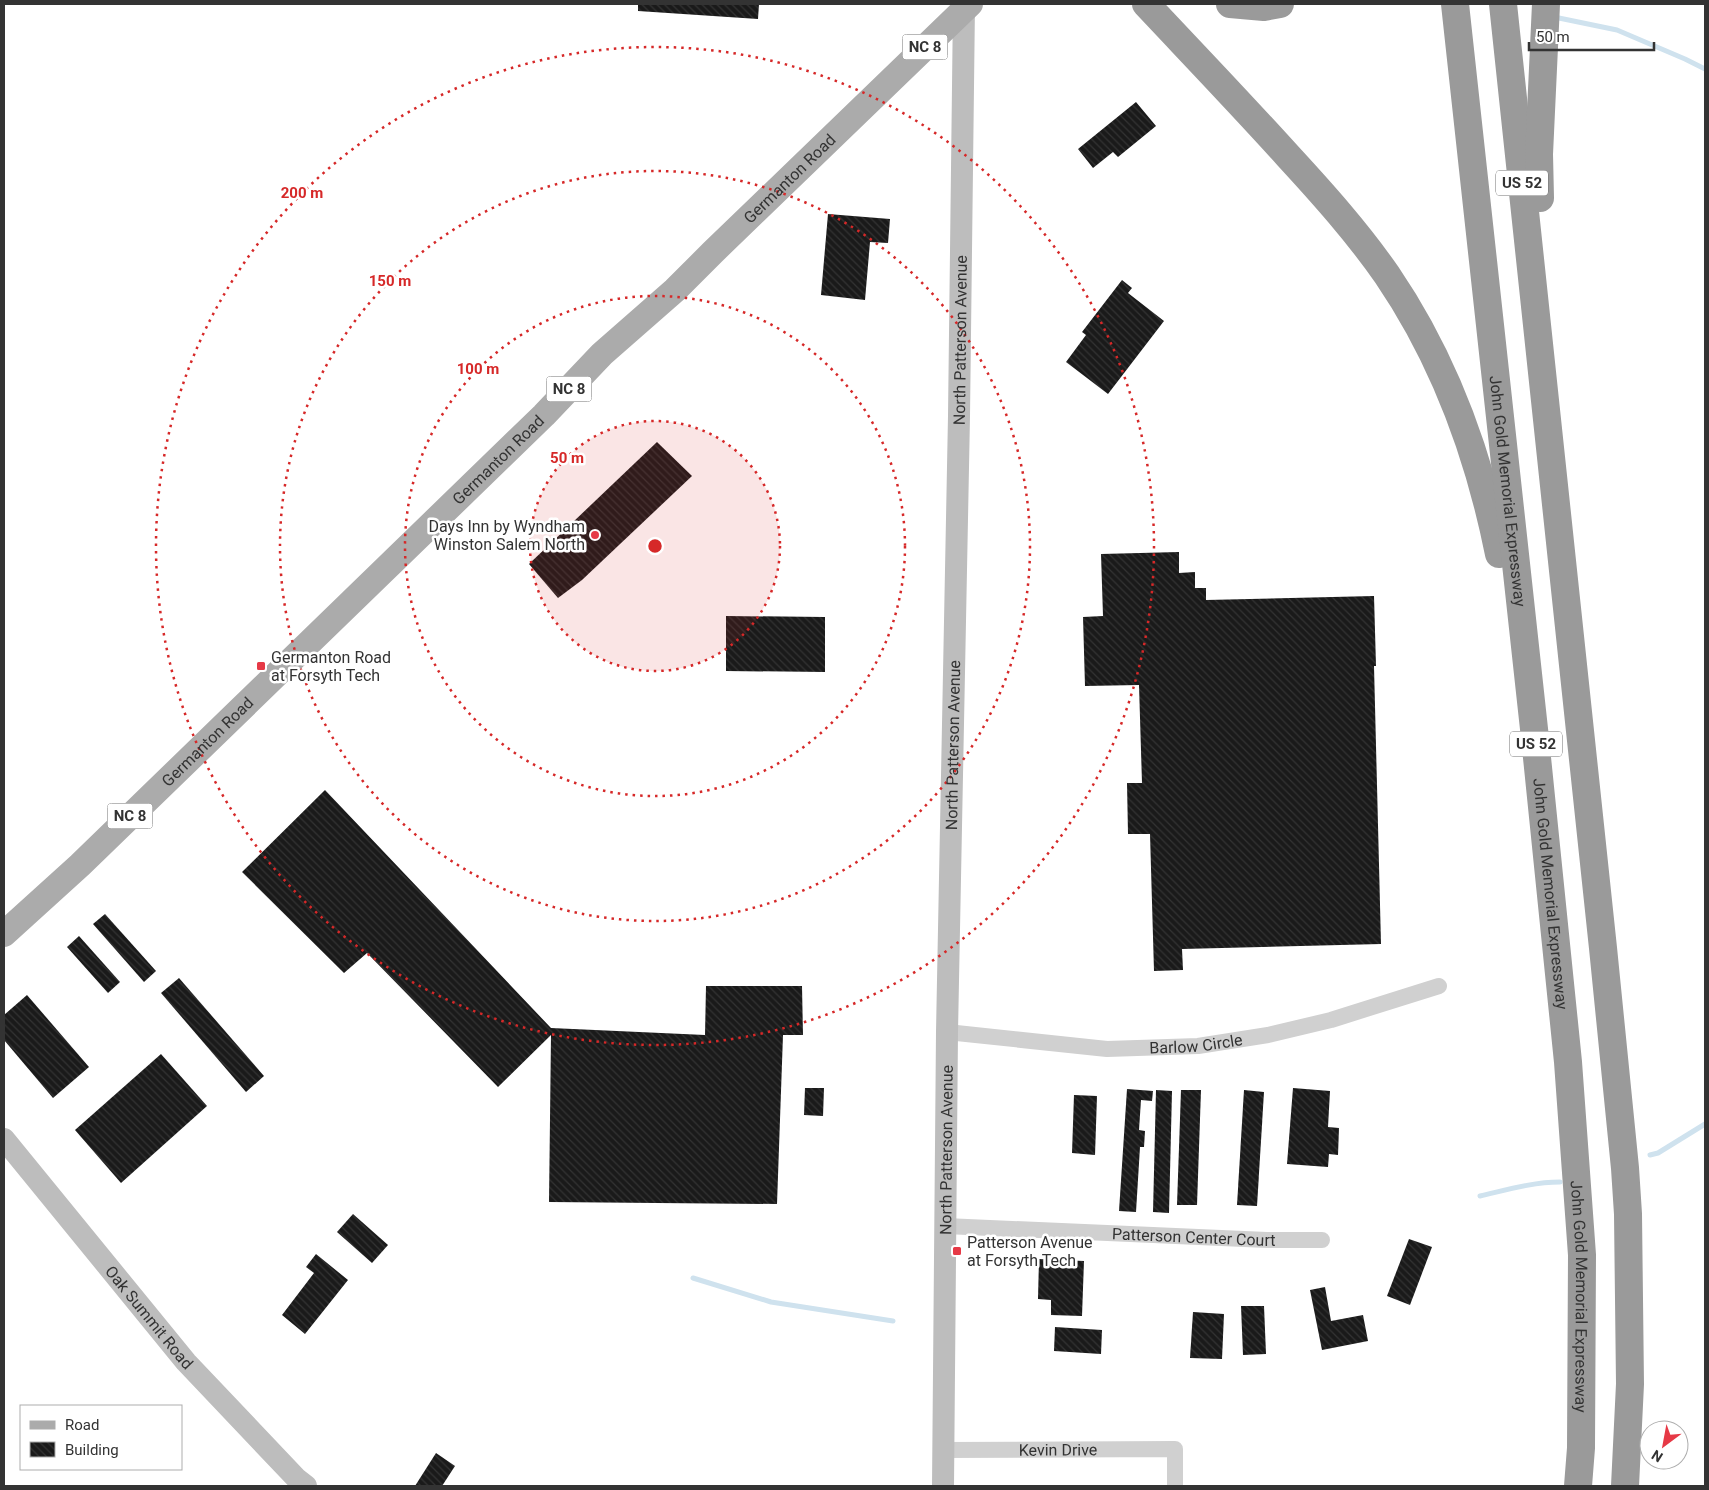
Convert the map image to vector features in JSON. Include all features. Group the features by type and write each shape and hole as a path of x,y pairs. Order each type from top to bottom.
{"highway":[{"path":"1146,4 1317,187 1365,245 1387,276 1430,349 1466,429 1479,467 1499,556 1516,680 1535,738"},
{"path":"1230,4 1264,7 1280,4"},
{"name":"John Gold Memorial Expressway","path":"1455,4 1535,738 1568,1062 1582,1255 1581,1448 1578,1486"},
{"name":"US 52","path":"1503,4 1625,1168 1628,1214 1630,1384 1625,1486"},
{"path":"1542,362 1539,154 1546,4"}],"main road":[{"name":"Germanton Road","path":"4,934 80,864 544,415 602,354 675,290 966,6"},
{"name":"North Patterson Avenue","path":"943,1486 947,1032 966,6"},
{"name":"Oak Summit Road","path":"4,1139 186,1362 297,1479 306,1486"}],"street":[{"name":"Barlow Circle","path":"947,1032 1107,1049 1198,1046 1268,1035 1332,1020 1439,986"},
{"name":"Patterson Center Court","path":"945,1226 1267,1240 1322,1240"},
{"name":"Kevin Drive","path":"942,1450 1175,1449 1175,1486"}],"building":[{"path":"638,4 759,4 758,19 638,11"},
{"path":"1136,102 1156,126 1118,157 1113,152 1093,168 1078,149"},
{"path":"828,214 890,219 888,243 870,242 865,300 821,295"},
{"path":"1122,280 1132,288 1128,293 1164,321 1108,394 1066,362 1086,335 1082,332"},
{"name":"Days Inn by Wyndham Winston Salem North","path":"657,442 692,476 582,580 558,598 529,564"},
{"path":"1179,552 1179,573 1195,572 1195,588 1206,588 1206,600 1374,596 1381,944 1182,949 1183,970 1154,971 1150,834 1128,834 1127,783 1142,783 1139,685 1085,686 1083,617 1103,616 1101,554"},
{"path":"726,616 825,617 825,672 726,671"},
{"path":"325,790 551,1028 705,1035 706,986 802,986 803,1035 783,1035 777,1204 549,1202 551,1035 498,1087 367,953 344,973 242,872"},
{"path":"105,914 156,971 144,982 93,924"},
{"path":"79,936 120,982 108,993 67,947"},
{"path":"179,978 264,1076 246,1092 161,993"},
{"path":"27,995 89,1067 53,1098 4,1040 4,1015"},
{"path":"161,1054 207,1106 121,1183 75,1130"},
{"path":"805,1088 824,1088 823,1116 804,1115"},
{"path":"1293,1088 1330,1091 1328,1127 1339,1128 1338,1155 1329,1154 1328,1167 1287,1164"},
{"path":"1127,1089 1153,1091 1152,1101 1141,1100 1139,1130 1145,1131 1144,1147 1140,1147 1136,1212 1119,1211"},
{"path":"1156,1090 1172,1091 1169,1213 1153,1212"},
{"path":"1181,1090 1201,1090 1197,1205 1177,1205"},
{"path":"1244,1090 1264,1092 1257,1206 1237,1205"},
{"path":"1074,1095 1097,1096 1095,1155 1072,1153"},
{"path":"353,1214 388,1245 372,1263 337,1232"},
{"path":"1409,1239 1432,1247 1410,1305 1387,1296"},
{"path":"316,1254 348,1280 305,1334 282,1315 314,1273 306,1267"},
{"path":"1039,1259 1084,1261 1082,1316 1051,1315 1051,1300 1038,1299"},
{"path":"1325,1287 1331,1321 1363,1315 1368,1341 1322,1350 1310,1290"},
{"path":"1241,1306 1264,1306 1266,1354 1243,1355"},
{"path":"1193,1312 1224,1314 1222,1359 1190,1358"},
{"path":"1055,1327 1102,1330 1101,1354 1054,1351"},
{"path":"436,1453 455,1466 442,1486 415,1486"}],"waterway":[{"path":"1554,17 1617,30 1705,69"},
{"path":"1650,1155 1658,1153 1705,1124"},
{"path":"1480,1196 1530,1185 1560,1182"},
{"path":"693,1278 771,1302 893,1321"}],"place":[{"name":"Days Inn by Wyndham Winston Salem North","path":"595,535"},
{"name":"Germanton Road at Forsyth Tech","path":"261,666"},
{"name":"Patterson Avenue at Forsyth Tech","path":"957,1251"}]}
